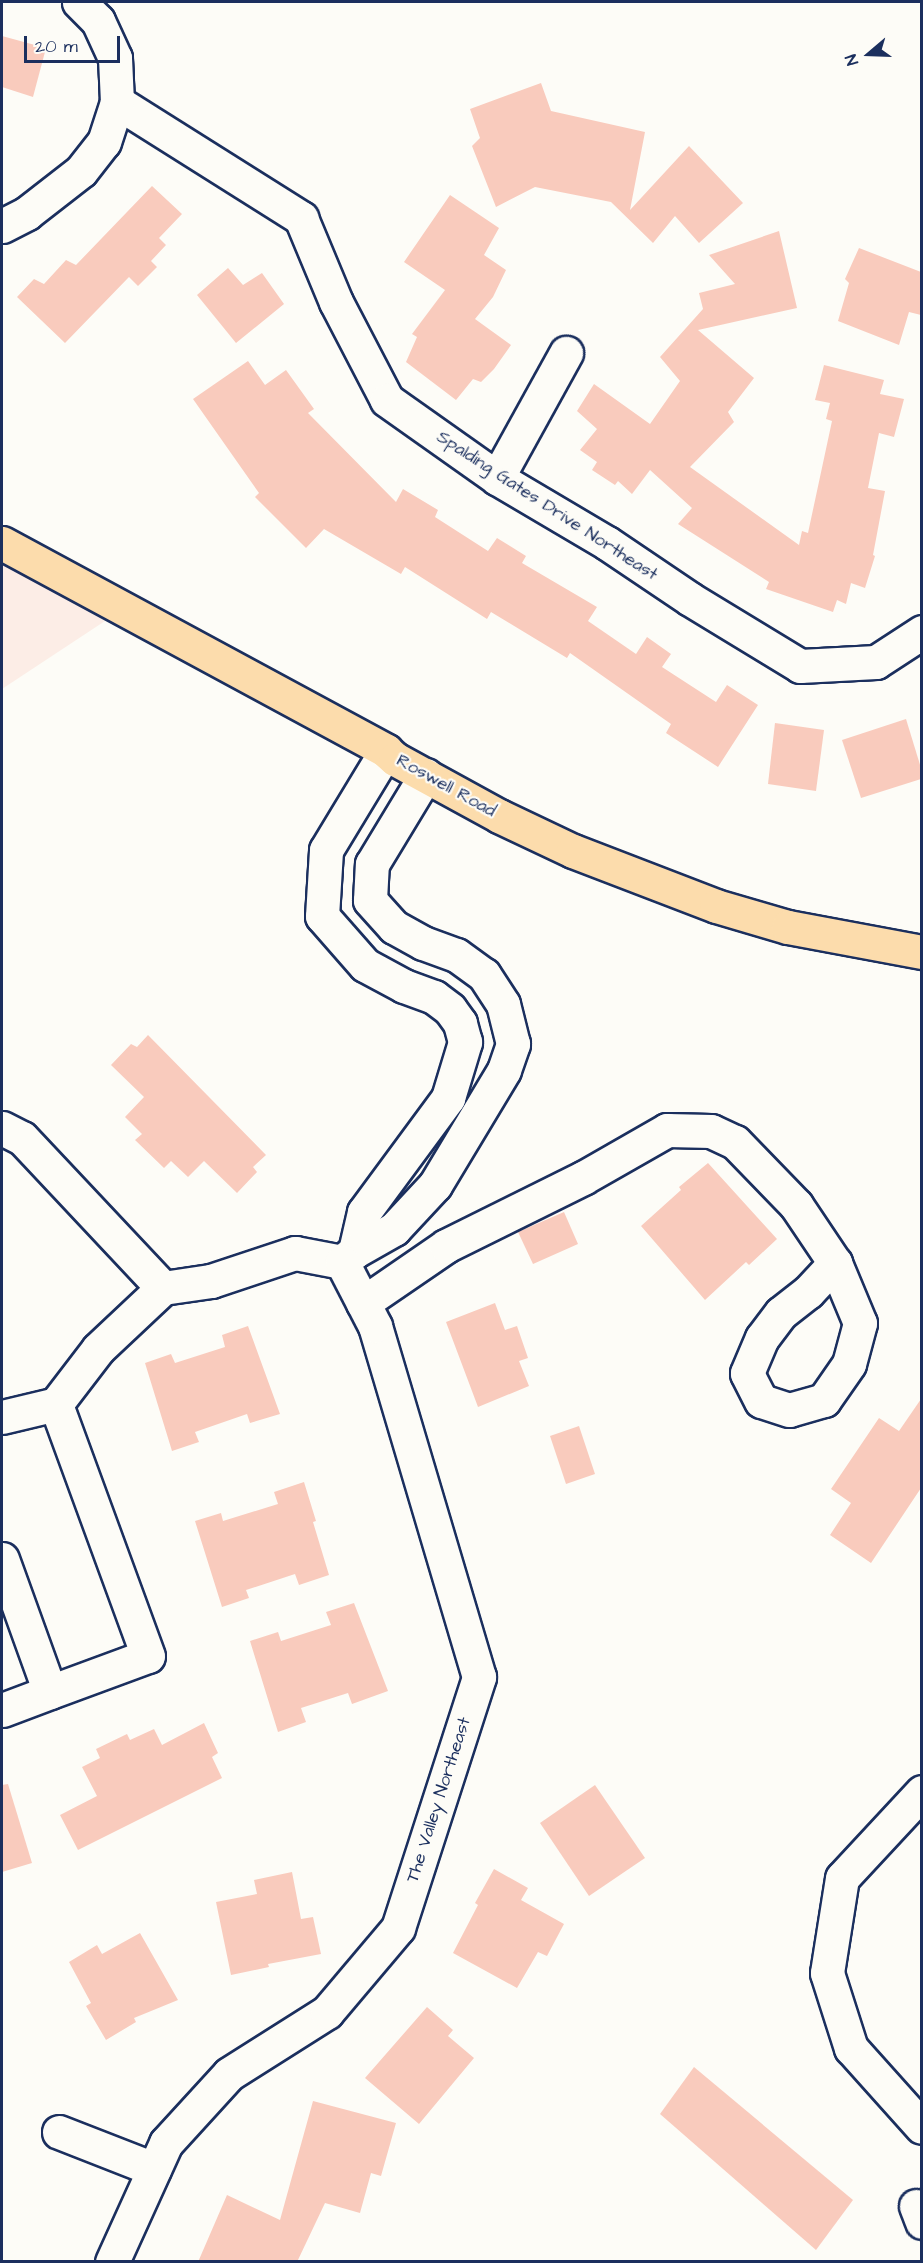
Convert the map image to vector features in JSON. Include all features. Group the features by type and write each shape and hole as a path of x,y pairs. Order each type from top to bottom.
{"main road":[{"name":"Roswell Road","path":"2,543 386,751 500,816 573,851 716,906 788,927 921,952"}],"street":[{"path":"2,226 27,213 81,171 104,142 117,102 115,58 98,21 80,2"},
{"name":"Spalding Gates Drive Northeast","path":"117,102 301,218 336,302 387,400 497,478 607,543 690,599 801,666 876,662 921,632"},
{"path":"497,478 566,353"},
{"path":"348,1257 364,1212 448,1098 465,1042 460,1023 450,1009 434,997 404,986 365,965 322,916 327,850 386,751"},
{"path":"2,1416 56,1404 98,1348 163,1288 211,1281 295,1253 348,1257 394,1229 435,1185 504,1070 513,1044 504,1004 484,975 456,955 394,927 370,900 372,864 426,775"},
{"path":"2,1128 22,1138 163,1288"},
{"path":"363,1303 446,1246 582,1178 667,1130 711,1131 735,1142 796,1205 835,1263"},
{"name":"The Valley Northeast","path":"112,2262 166,2143 229,2074 327,2012 398,1928 479,1677 375,1326 363,1303 348,1257"},
{"path":"2,1710 148,1656 56,1404"},
{"path":"2,1559 50,1692"},
{"path":"921,1792 842,1878 827,1973 850,2048 921,2127"},
{"path":"59,2132 154,2169"}],"shaded area":[{"path":"2,560 105,621 2,689"}],"building":[{"path":"2,36 46,48 33,97 2,87"},
{"path":"541,83 551,111 645,132 630,210 689,146 743,203 699,243 675,216 653,243 611,202 535,187 496,207 472,146 480,138 470,109"},
{"path":"152,186 182,214 159,238 166,245 151,261 157,267 138,286 129,277 65,343 17,297 34,279 44,284 66,260 76,265"},
{"path":"450,195 499,228 484,255 506,270 493,297 475,319 511,345 494,369 481,382 473,379 456,400 406,362 417,337 412,334 445,290 404,262"},
{"path":"779,231 797,308 698,330 754,378 728,412 734,422 690,467 799,545 802,531 808,533 832,421 826,419 830,403 815,400 824,365 884,380 880,394 904,399 894,437 879,433 868,488 885,491 873,555 875,556 865,588 851,583 846,604 837,600 833,612 766,589 769,582 678,524 692,508 650,470 632,494 618,481 615,485 592,470 597,462 580,450 597,429 577,411 594,384 650,424 680,381 660,357 703,309 699,293 735,284 709,255"},
{"path":"859,248 921,272 921,315 909,312 899,345 838,321 849,283 845,279"},
{"path":"228,268 243,285 262,273 284,304 236,343 197,295"},
{"path":"248,361 265,385 286,370 314,409 308,413 396,502 403,489 438,510 435,517 488,551 497,538 526,556 522,563 597,607 588,621 636,654 647,637 671,654 662,667 716,702 727,685 758,705 718,767 666,733 671,724 570,653 567,658 491,612 487,619 405,567 401,574 324,529 306,548 255,497 259,493 193,399"},
{"path":"906,719 921,768 921,779 861,798 842,740"},
{"path":"775,723 824,730 816,791 768,784"},
{"path":"148,1035 266,1155 253,1167 257,1172 237,1193 204,1161 188,1177 171,1161 164,1168 135,1140 142,1134 125,1117 144,1097 111,1065 131,1044 137,1047"},
{"path":"708,1163 777,1239 749,1265 746,1262 705,1300 641,1226 681,1190 679,1187"},
{"path":"564,1212 578,1244 533,1264 518,1232"},
{"path":"495,1303 505,1330 517,1326 528,1358 519,1361 529,1386 478,1407 446,1322"},
{"path":"248,1326 280,1414 250,1423 247,1414 195,1432 199,1442 172,1451 145,1363 171,1354 175,1363 225,1347 222,1335"},
{"path":"921,1399 921,1488 871,1563 830,1535 851,1503 831,1489 879,1418 899,1431"},
{"path":"579,1426 595,1474 566,1484 550,1436"},
{"path":"304,1482 329,1575 299,1585 295,1574 246,1590 249,1598 222,1607 195,1521 221,1513 223,1521 278,1504 274,1492"},
{"path":"354,1603 388,1691 352,1704 348,1693 301,1708 306,1722 278,1732 250,1641 278,1632 281,1641 331,1625 326,1612"},
{"path":"204,1723 218,1753 212,1757 222,1778 78,1850 60,1815 97,1796 82,1767 100,1758 96,1749 127,1734 130,1740 154,1729 162,1745"},
{"path":"8,1784 32,1863 2,1872 2,1785"},
{"path":"595,1785 645,1858 589,1896 540,1823"},
{"path":"494,1869 528,1888 521,1900 564,1924 547,1956 538,1952 517,1988 453,1953 478,1905 475,1903"},
{"path":"292,1872 301,1919 313,1917 321,1954 268,1964 269,1967 231,1975 216,1902 257,1894 254,1880"},
{"path":"140,1933 178,2000 134,2018 136,2022 106,2040 86,2006 91,2003 69,1962 97,1945 102,1954"},
{"path":"427,2007 453,2030 448,2036 474,2058 419,2124 365,2078"},
{"path":"694,2067 853,2200 816,2250 660,2114"},
{"path":"313,2101 396,2123 381,2176 371,2173 360,2213 325,2203 297,2262 198,2262 227,2195 280,2220"}]}
